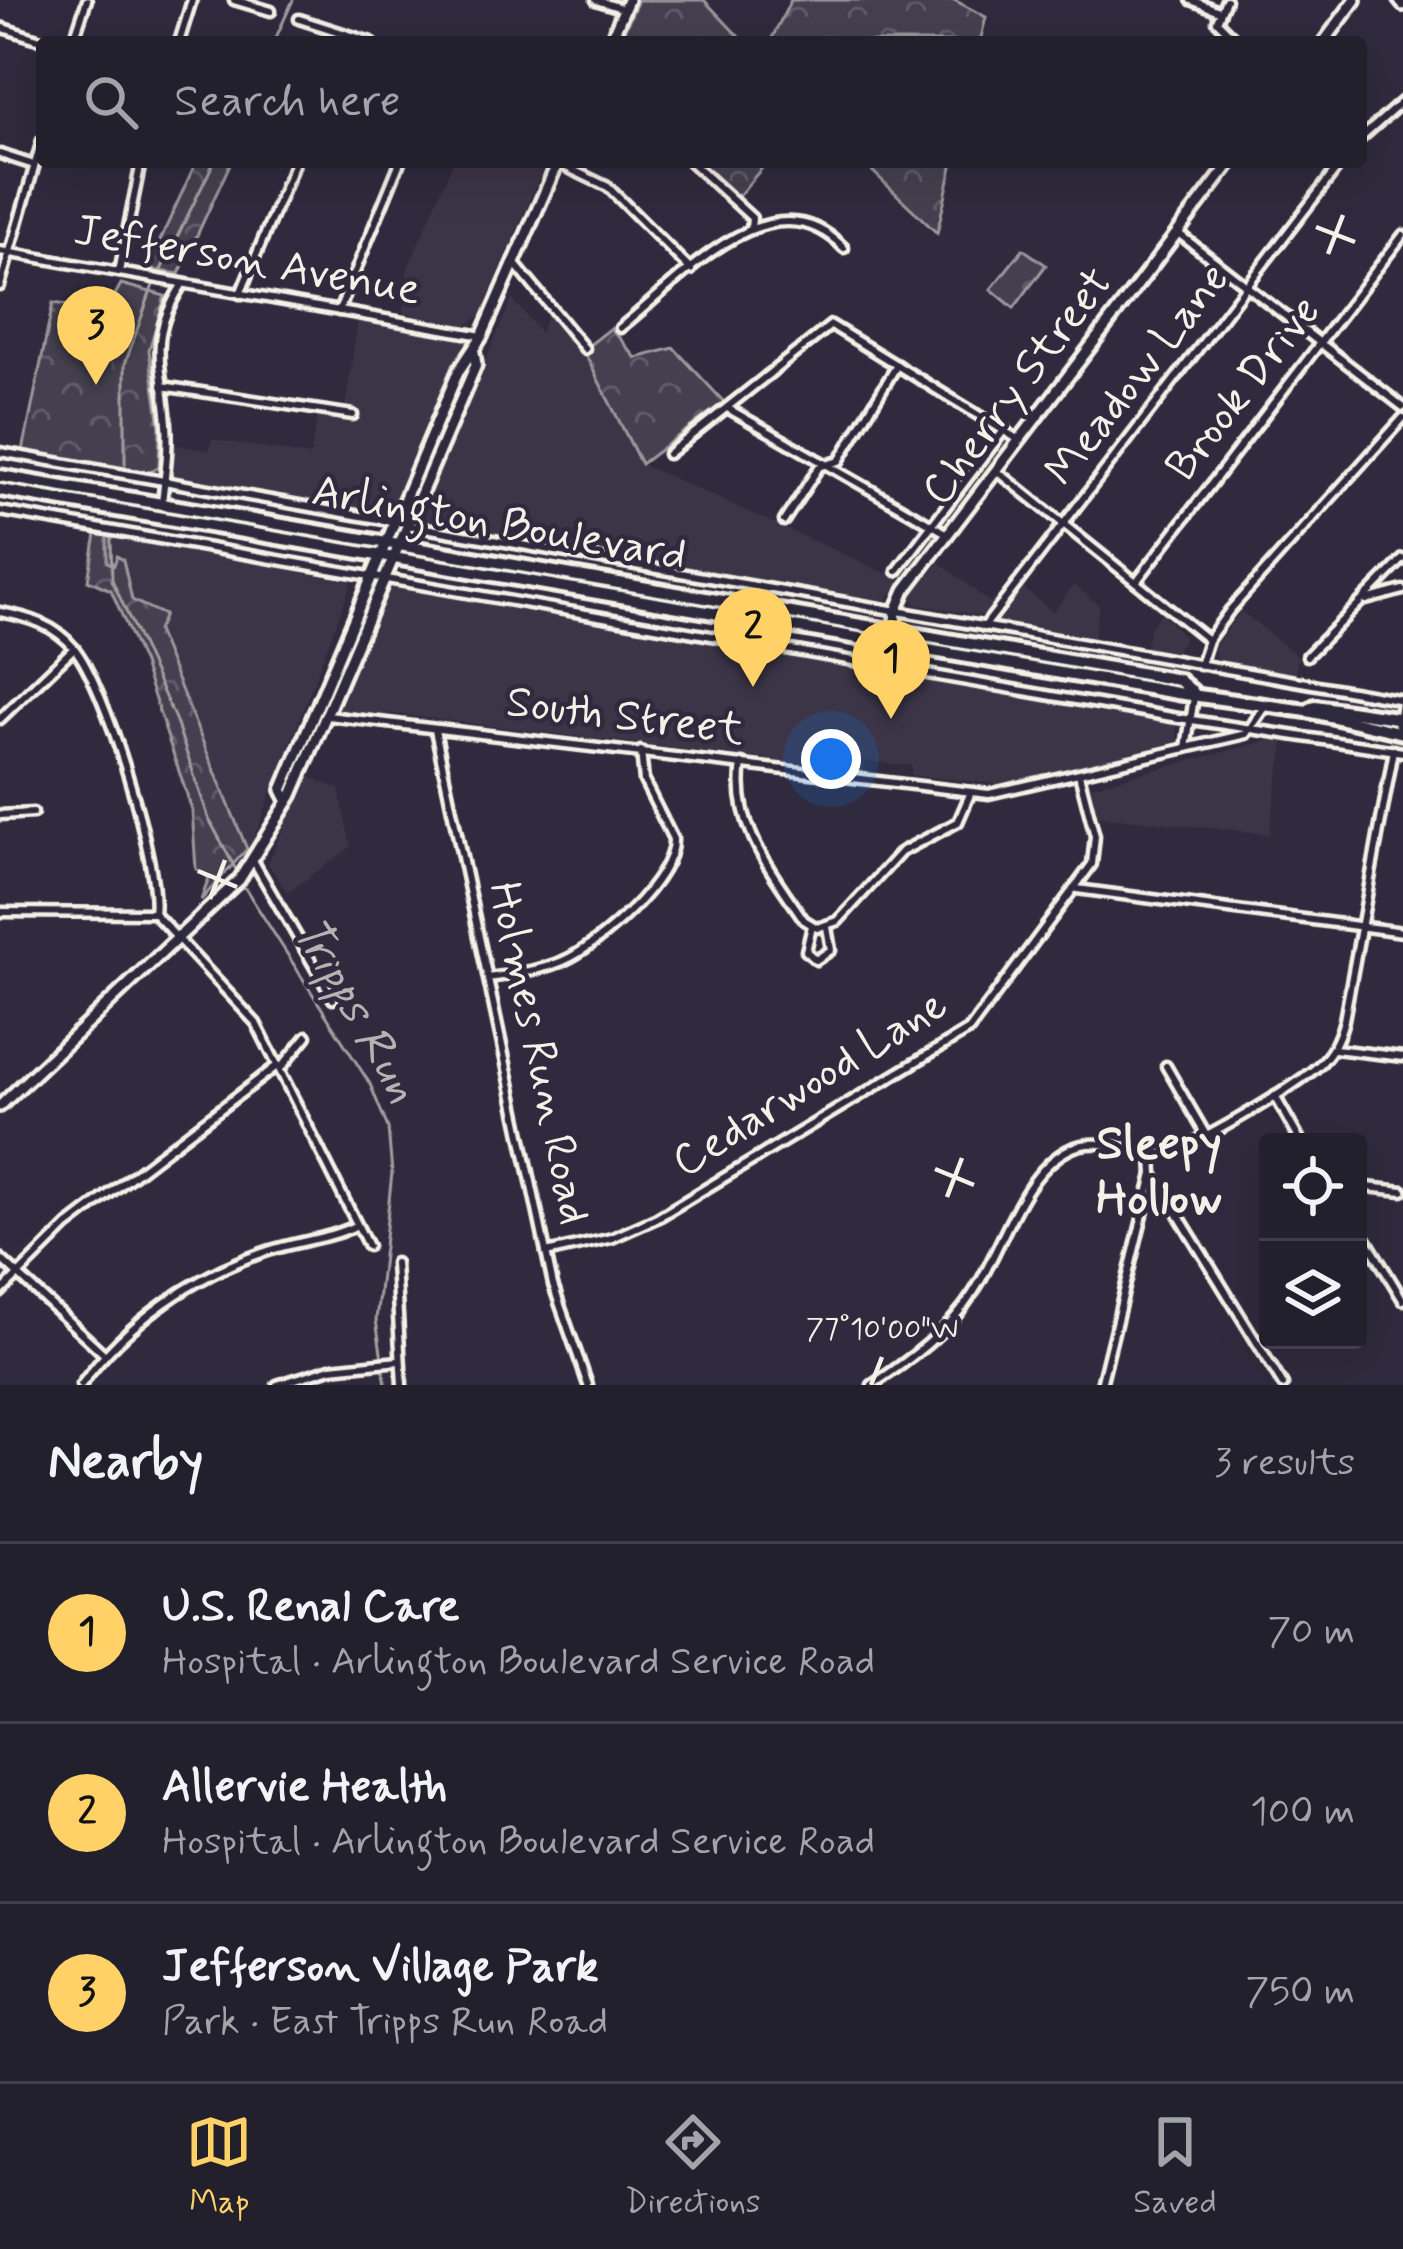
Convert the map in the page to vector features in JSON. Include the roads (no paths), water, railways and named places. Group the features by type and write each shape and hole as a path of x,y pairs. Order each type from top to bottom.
{"highway":[{"name":"Arlington Boulevard","path":"0,476 650,586 894,638"},
{"name":"Arlington Boulevard","path":"0,490 554,586 1179,680 1194,693 1401,726"},
{"path":"144,515 162,503"},
{"path":"161,518 180,507"}],"main road":[{"path":"1328,36 1355,0"},
{"path":"613,36 626,5"},
{"path":"0,1106 254,862 286,798 282,790 382,577 384,541 462,362 482,336 555,168"},
{"name":"Cherry Street","path":"894,638 896,611 948,534 1227,168"},
{"path":"319,712 369,575 408,525 476,365 474,352"},
{"path":"1401,726 1403,700"}],"street":[{"path":"76,36 87,0"},
{"path":"181,36 192,0"},
{"path":"234,0 271,11"},
{"path":"596,0 626,5"},
{"path":"1191,0 1219,11"},
{"path":"1226,0 1217,21 1232,36"},
{"path":"299,19 341,36"},
{"path":"0,27 36,39"},
{"path":"1367,133 1403,101"},
{"path":"0,154 34,165"},
{"path":"0,286 3,252 36,159"},
{"path":"119,272 139,168"},
{"path":"239,294 292,168"},
{"path":"339,311 398,168"},
{"path":"570,168 608,188 692,270"},
{"path":"698,168 752,218 751,229"},
{"name":"Meadow Lane","path":"984,627 1337,168"},
{"path":"620,328 692,270 771,220 799,220 825,228 844,248"},
{"path":"1178,233 1403,407"},
{"name":"Brook Drive","path":"1136,582 1403,235"},
{"name":"Jefferson Avenue","path":"3,252 482,336"},
{"path":"514,263 585,349"},
{"path":"162,503 167,429 158,336 182,285"},
{"path":"668,454 831,325 1019,440"},
{"path":"784,521 819,467 839,461 897,364"},
{"path":"161,386 353,415"},
{"path":"729,409 948,534"},
{"path":"1200,665 1208,640 1403,418"},
{"name":"Cherry Street","path":"897,571 1005,429"},
{"path":"0,452 1403,700"},
{"path":"996,470 1208,640"},
{"path":"0,511 1398,751 1344,1020 1333,1048 1275,1096 1174,1151 1152,1154 1093,1142 1051,1162 966,1304 920,1352 872,1385"},
{"path":"158,537 161,518"},
{"path":"1307,656 1403,560"},
{"path":"650,586 652,568"},
{"path":"551,606 554,586"},
{"path":"1362,601 1403,590"},
{"path":"0,612 44,624 74,648 89,672 144,830 156,889 154,913"},
{"name":"Cherry Street","path":"891,666 894,638"},
{"path":"0,719 74,648"},
{"path":"1186,748 1194,693"},
{"path":"1255,728 1266,705"},
{"name":"South Street","path":"319,712 435,730 999,794 1255,728"},
{"name":"Holmes Run Road","path":"435,730 546,1253 588,1385"},
{"path":"489,978 531,971 580,952 669,865 673,839 644,781 641,751"},
{"path":"742,764 737,797 741,816 812,926 806,951 816,961 831,950 826,927"},
{"name":"Cedarwood Lane","path":"546,1253 612,1238 657,1219 951,1044 974,1024 1093,864 1096,845 1079,774"},
{"path":"812,926 826,927 838,921 886,863 958,823 971,792"},
{"path":"0,815 33,813"},
{"path":"254,862 333,999"},
{"path":"1077,889 1403,932"},
{"path":"0,912 154,913 243,1005 279,1066 368,1246"},
{"path":"0,1293 67,1226 279,1066 307,1036"},
{"path":"1333,1048 1403,1057"},
{"path":"1166,1066 1206,1135"},
{"path":"1275,1096 1296,1133"},
{"path":"1101,1385 1153,1174 1152,1154"},
{"path":"1153,1174 1281,1382 1269,1385"},
{"path":"1367,1187 1403,1191"},
{"path":"81,1385 105,1354 147,1316 201,1279 267,1251 358,1225"},
{"path":"1367,1241 1403,1300"},
{"path":"0,1258 105,1354"},
{"path":"395,1263 397,1362 402,1385"},
{"path":"277,1385 331,1368 397,1362"}],"waterway":[{"name":"Tripps Run","path":"277,36 293,0"},
{"name":"Tripps Run","path":"159,274 211,168"},
{"name":"Tripps Run","path":"125,464 125,364 153,285"},
{"name":"Tripps Run","path":"111,538 112,580 175,719 209,819 235,868"},
{"name":"Tripps Run","path":"245,888 370,1084 388,1128 392,1173 376,1320 386,1385"}],"place":[{"name":"Jefferson Village Park","path":"96,385"},
{"name":"Allervie Health","path":"753,687"},
{"name":"U.S. Renal Care","path":"891,719"}],"district":[{"name":"Sleepy Hollow","path":"1159,1172"}]}
